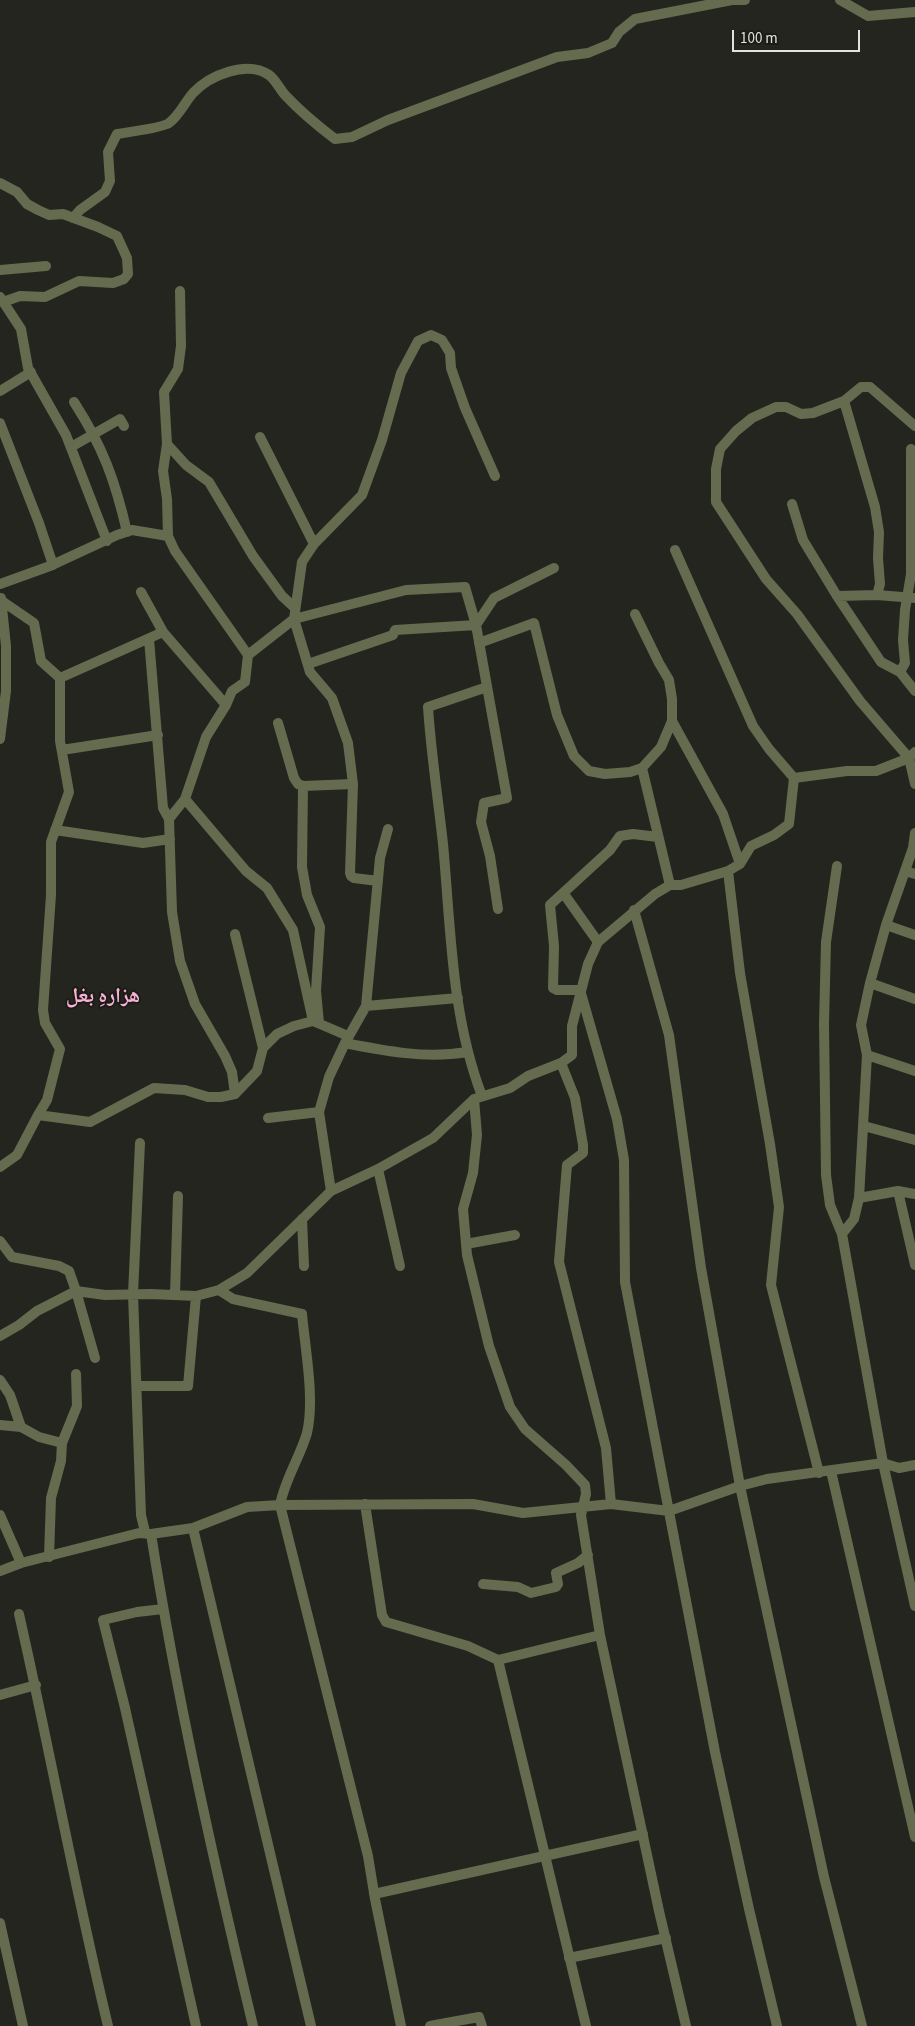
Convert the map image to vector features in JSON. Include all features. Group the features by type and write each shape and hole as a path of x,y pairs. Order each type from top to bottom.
{"street":[{"path":"73,218 80,210 105,192 110,181 108,152 117,134 169,123 193,93 206,81 229,72 254,68 270,76 286,96 335,139 352,137 388,120 557,57 588,53 612,43 619,32 635,19 732,0 745,0"},
{"path":"840,0 868,16 915,12"},
{"path":"0,183 17,192 27,204 49,215 63,214 117,236 127,258 128,274 124,279 112,283 78,281 45,297 20,296 2,299 21,328 31,372 71,446 107,541"},
{"path":"0,270 46,266"},
{"path":"169,819 185,799 206,737 226,705 232,691 245,682 248,655 175,551 168,536 167,499 163,471 167,444 164,392 178,369 181,346 180,291"},
{"path":"378,881 354,878 350,873 353,784 348,743 332,698 310,672 294,619 302,562 314,544 362,495 382,440 401,373 418,341 431,335 442,340 450,353 452,368 465,408 495,476"},
{"path":"0,391 31,372"},
{"path":"915,426 870,386 861,387 844,401 812,412 801,414 786,407 776,406 752,418 736,431 720,450 716,469 716,502 766,578 797,614 860,701 912,755 915,784"},
{"path":"844,401 875,507 879,532 880,584 877,595"},
{"path":"74,402 94,433 110,468 127,532"},
{"path":"71,446 120,419 124,426"},
{"path":"0,423 39,523 53,565"},
{"path":"260,436 314,544"},
{"path":"167,444 186,465 209,482 253,556 282,596 295,608"},
{"path":"900,672 905,663 903,640 911,598 913,545 911,449"},
{"path":"792,504 803,540 837,596 881,662 900,672 915,691"},
{"path":"0,584 53,565 117,535 132,530 168,536"},
{"path":"0,1336 19,1325 37,1311 76,1291 105,1295 196,1296 219,1290 247,1273 331,1192 434,1138 478,1098 510,1088 528,1076 561,1063 572,1055 572,1026 580,990 588,964 598,942 655,894 670,886 680,885 728,871 740,864 751,846 774,835 790,824 794,778 779,763 753,726 675,550"},
{"path":"476,625 494,598 554,568"},
{"path":"248,655 294,619 406,590 465,587 476,625 507,798 484,803 481,822 490,856 498,909"},
{"path":"141,592 163,632 226,705"},
{"path":"837,596 877,595 911,598"},
{"path":"0,1167 17,1155 47,1100 60,1049 45,1023 44,1010 51,895 51,842 69,792 62,750 60,678 41,661 34,623 1,598"},
{"path":"0,739 6,691 6,646 1,598"},
{"path":"479,643 534,623 557,715 574,756 589,771 605,774 630,772 642,768 661,747 672,721 672,699 669,680 635,614"},
{"path":"308,664 393,636 395,630 476,625"},
{"path":"60,678 163,632"},
{"path":"149,639 163,808 169,819 172,912 180,961 195,1004 232,1072 235,1094"},
{"path":"487,686 428,707 430,747 443,845 447,916 467,1052 478,1098 473,1173 463,1209 467,1255 489,1346 510,1406 525,1429 585,1484 586,1494 581,1514 600,1635 686,2026"},
{"path":"672,721 723,814 740,864"},
{"path":"278,724 294,778 298,784 303,786 353,784"},
{"path":"62,750 158,735"},
{"path":"794,778 848,771 876,771 912,755"},
{"path":"642,768 670,886"},
{"path":"303,786 302,867 307,895 320,927 316,1022"},
{"path":"185,799 246,871 266,888 293,930 316,1022"},
{"path":"331,1192 319,1112 330,1077 346,1040 366,1006 380,858 388,829"},
{"path":"55,830 143,843 170,839"},
{"path":"842,1234 854,1219 859,1198 867,1055 861,1025 886,925 910,873 915,832"},
{"path":"580,990 557,990 553,988 554,946 550,906 610,850 620,836 633,834 658,837"},
{"path":"837,866 826,942 824,1024 826,1175 830,1205 842,1234 883,1463 915,1606"},
{"path":"728,871 740,973 779,1206 771,1284 819,1473"},
{"path":"564,894 598,942"},
{"path":"634,910 669,1035 701,1268 740,1486 824,1877 862,2026"},
{"path":"886,925 915,935"},
{"path":"38,1115 90,1122 154,1088 185,1090 208,1098 235,1094 258,1071 263,1048 235,934"},
{"path":"870,983 915,999"},
{"path":"580,990 617,1118 624,1160 625,1282 717,1761 748,1909 777,2026"},
{"path":"366,1006 458,998"},
{"path":"263,1048 277,1034 294,1026 316,1022 346,1040 411,1054 450,1055 467,1052"},
{"path":"867,1055 915,1071"},
{"path":"561,1063 575,1098 583,1152 566,1165 559,1262 606,1448 611,1504"},
{"path":"268,1118 319,1112"},
{"path":"864,1126 915,1140"},
{"path":"140,1144 134,1294 141,1515 148,1533 229,1929 253,2026"},
{"path":"378,1169 400,1266"},
{"path":"859,1198 898,1191 915,1194"},
{"path":"898,1191 915,1264"},
{"path":"175,1295 178,1196"},
{"path":"302,1219 304,1266"},
{"path":"466,1244 515,1235"},
{"path":"0,1241 12,1257 59,1266 69,1272 95,1358"},
{"path":"219,1290 233,1299 302,1314 310,1401 306,1432 280,1505 368,1856 401,2026"},
{"path":"137,1386 188,1386 196,1296"},
{"path":"49,1557 50,1498 61,1461 62,1443 77,1406 76,1374"},
{"path":"0,1380 10,1395 21,1427"},
{"path":"0,1425 21,1427 39,1437 62,1443"},
{"path":"0,1571 21,1563 148,1533 193,1528 247,1507 280,1505 473,1504 523,1513 611,1504 669,1510 767,1479 883,1463 899,1468 915,1466"},
{"path":"831,1471 915,1837"},
{"path":"365,1504 382,1615 386,1622 468,1646 498,1660 600,1635"},
{"path":"0,1515 2,1527 21,1563"},
{"path":"193,1528 311,2026"},
{"path":"483,1584 518,1587 531,1592 556,1587 558,1584 556,1573 578,1564 588,1555"},
{"path":"163,1609 137,1612 103,1620 125,1708 196,2026"},
{"path":"18,1614 36,1686 93,1963 108,2026"},
{"path":"498,1660 586,2026"},
{"path":"0,1696 36,1686"},
{"path":"374,1894 643,1834"},
{"path":"0,1923 23,2026"},
{"path":"569,1958 666,1938"},
{"path":"430,2026 479,2017 482,2026"}],"district":[{"name":"هزارهِ بغل","path":"103,997"}]}
